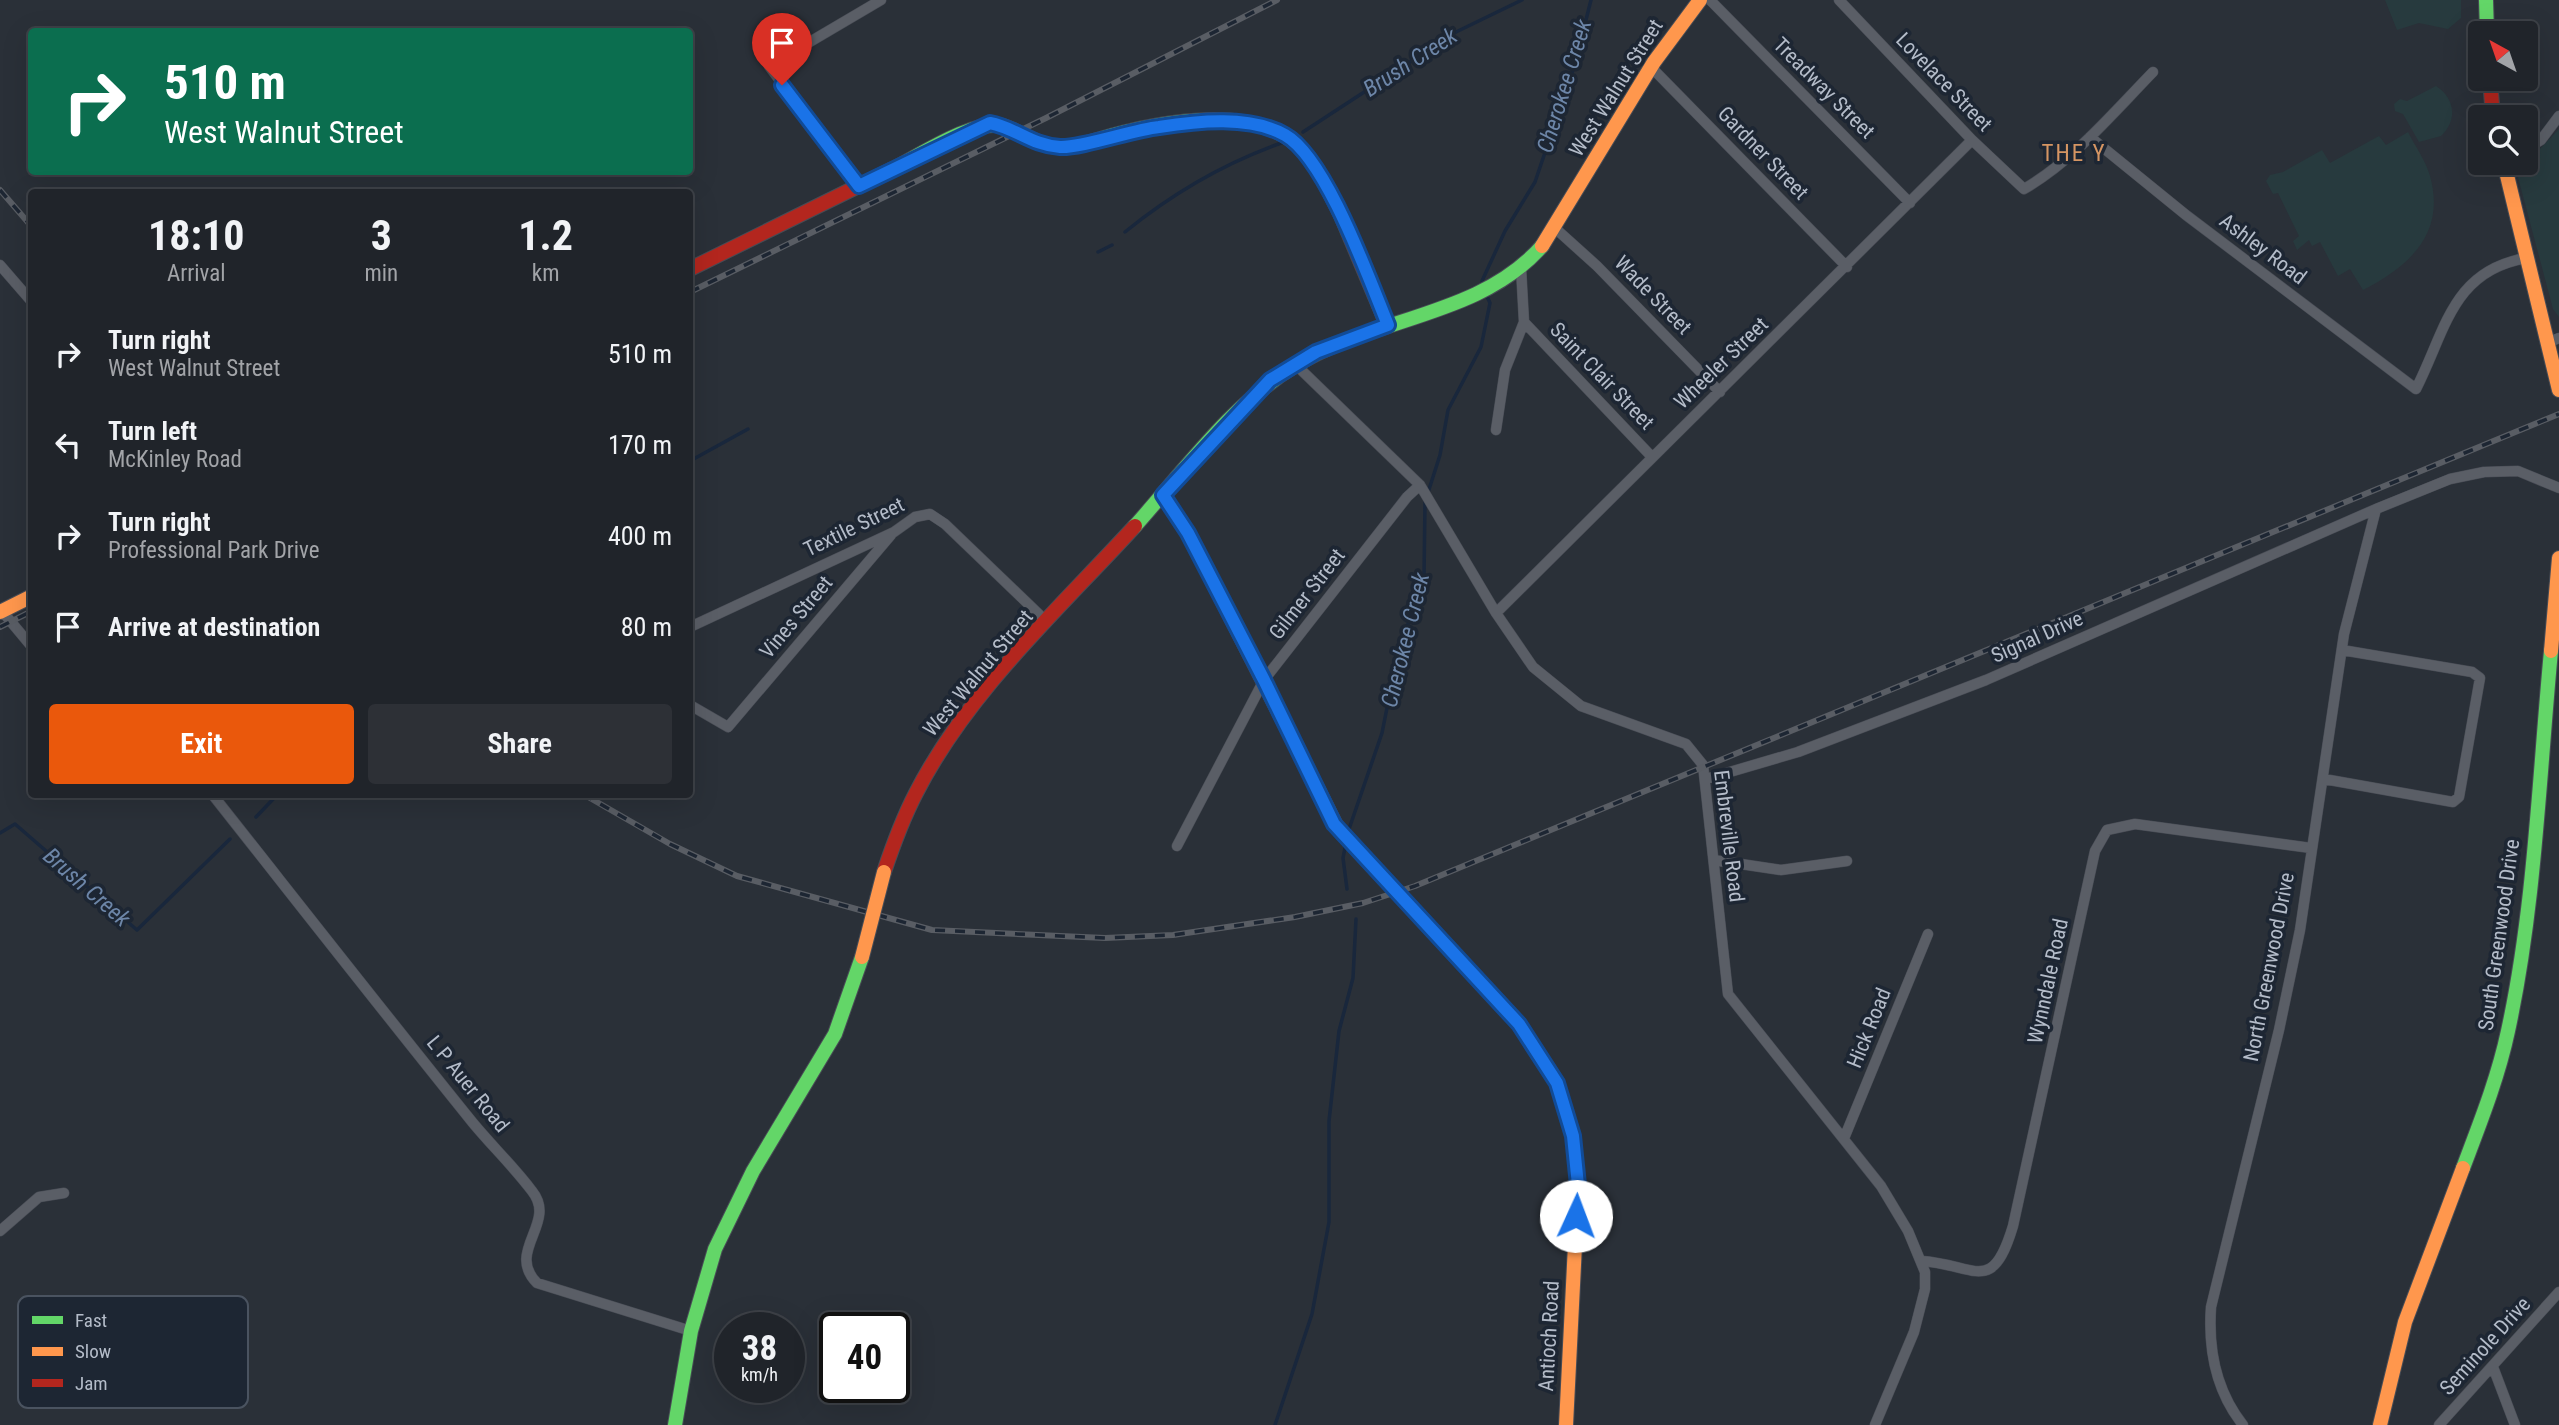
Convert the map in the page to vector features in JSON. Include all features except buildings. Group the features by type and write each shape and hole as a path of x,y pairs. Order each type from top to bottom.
{"street":[{"path":"859,186 769,66 881,0"},
{"name":"West Walnut Street","path":"675,1425 691,1331 711,1261 727,1221 753,1171 835,1034 862,957 898,827 932,761 964,717 1047,622 1254,395 1316,352 1485,291 1521,268 1556,229 1671,34 1700,0"},
{"name":"Treadway Street","path":"1710,0 1910,203"},
{"name":"Lovelace Street","path":"1839,0 1972,140 2024,189 2090,137"},
{"path":"2486,0 2487,21"},
{"name":"Gardner Street","path":"1651,67 1847,267"},
{"path":"2090,137 2153,72"},
{"path":"2538,141 2559,116"},
{"path":"693,268 990,123 1003,125 1028,141 1064,147 1136,130 1194,122 1245,123 1271,129 1292,139 1321,175 1388,325"},
{"name":"Ashley Road","path":"2090,137 2186,215 2416,389 2465,288 2488,269 2526,258"},
{"name":"Wheeler Street","path":"1496,614 1972,140"},
{"path":"2508,175 2526,258 2554,340 2559,390"},
{"name":"Wade Street","path":"1556,229 1597,266 1720,392"},
{"path":"0,265 28,297"},
{"path":"1496,430 1506,370 1524,322 1521,268"},
{"name":"Saint Clair Street","path":"1524,322 1652,457"},
{"name":"Embreville Road","path":"1296,364 1424,492 1496,614 1533,667 1581,706 1686,744 1703,765 1728,994 1844,1136 1881,1186 1922,1261 1925,1289 1914,1332 1875,1425"},
{"path":"2376,509 2450,480 2484,472 2518,471 2559,488"},
{"name":"Gilmer Street","path":"1177,846 1264,680 1407,497 1424,492"},
{"name":"Antioch Road","path":"1163,495 1188,533 1334,824 1355,850 1519,1024 1557,1083 1573,1136 1578,1185 1566,1425"},
{"name":"North Greenwood Drive","path":"2244,1425 2227,1400 2210,1350 2211,1307 2279,1030 2300,930 2351,598 2376,509"},
{"name":"Signal Drive","path":"1706,779 1777,760 1986,680 2376,509"},
{"name":"Textile Street","path":"693,626 894,532 915,517 930,514 945,524 1047,622"},
{"name":"Vines Street","path":"693,707 728,727 894,532"},
{"name":"South Greenwood Drive","path":"2380,1425 2405,1322 2493,1087 2508,1031 2528,903 2559,558"},
{"path":"28,598 1,611 28,642"},
{"path":"2324,779 2453,802 2459,797 2476,710 2480,678 2472,672 2342,650"},
{"name":"L P Auer Road","path":"215,798 472,1121 535,1194 539,1216 527,1251 525,1267 531,1277 537,1283 691,1331"},
{"name":"Wynndale Road","path":"1922,1261 1971,1272 1994,1268 2003,1258 2013,1226 2063,1006 2095,851 2107,830 2135,824 2311,848"},
{"path":"1714,860 1781,870 1847,861"},
{"name":"Hick Road","path":"1844,1136 1928,934"},
{"path":"0,1231 39,1197 64,1194"},
{"name":"Seminole Drive","path":"2439,1425 2559,1292"},
{"path":"2493,1367 2515,1425"}],"green space":[{"path":"2385,0 2461,0 2461,18 2448,29 2419,23 2397,30"},
{"path":"2436,86 2450,103 2450,123 2441,136 2419,142 2403,114 2395,111 2394,104 2400,99 2407,101"},
{"path":"2559,129 2559,317 2553,309 2517,175 2538,175 2538,151"},
{"path":"2408,132 2430,176 2434,196 2433,214 2428,231 2409,258 2396,270 2363,290 2350,269 2338,276 2320,242 2312,246 2309,240 2297,250 2293,241 2299,236 2278,193 2273,194 2266,181 2270,175 2283,172 2322,150 2330,163 2379,136 2386,145"}],"waterway":[{"name":"Brush Creek","path":"1303,132 1456,32 1522,0"},
{"name":"Cherokee Creek","path":"1484,287 1482,281 1505,231 1535,182 1574,67 1591,0"},
{"name":"Brush Creek","path":"1125,232 1200,180 1241,159 1284,142"},
{"name":"Brush Creek","path":"1098,252 1112,245"},
{"name":"Cherokee Creek","path":"1348,832 1382,733 1398,653 1424,577 1425,502 1440,455 1448,410 1481,347 1490,303 1486,294"},
{"name":"Brush Creek","path":"693,459 748,429"},
{"name":"Brush Creek","path":"256,817 274,798"},
{"name":"Brush Creek","path":"0,833 15,824 137,930 230,839"},
{"name":"Cherokee Creek","path":"1346,843 1343,858 1347,889"},
{"name":"Cherokee Creek","path":"1275,1425 1312,1314 1329,1222 1329,1121 1339,1031 1353,978 1356,919"}],"railway":[{"path":"693,291 1046,118 1277,0"},
{"path":"0,190 28,222"},
{"path":"590,798 670,844 737,876 932,930 1105,938 1173,935 1295,917 1363,903 1415,886 2559,414"},
{"path":"0,627 28,613"}],"traffic: fast":[{"path":"2486,0 2487,21"},
{"path":"891,170 962,133 991,125 1003,126 1043,144 1068,147 1170,123 1216,120 1238,122 1279,133 1296,144 1315,167 1339,211"},
{"path":"1135,526 1230,418 1296,365 1326,349 1457,302 1488,288 1517,270 1542,246"},
{"path":"1163,495 1188,533 1338,829"},
{"path":"2463,1168 2499,1066 2517,984 2535,842 2551,651"},
{"path":"675,1425 691,1331 715,1249 753,1171 835,1034 862,957"}],"traffic: slow":[{"path":"1542,246 1654,62 1700,0"},
{"path":"2507,175 2559,390"},
{"path":"2551,651 2559,558"},
{"path":"0,612 28,598"},
{"path":"1338,829 1519,1024 1557,1083 1573,1136 1578,1185 1566,1425"},
{"path":"862,957 884,872"},
{"path":"2380,1425 2405,1322 2463,1168"}],"traffic: jam":[{"path":"2491,91 2492,105"},
{"path":"693,268 891,170"},
{"path":"1339,211 1387,325"},
{"path":"884,872 916,793 961,720 1016,652 1135,526"}],"district":[{"name":"THE Y","path":"2074,153"}],"route":[{"path":"782,85 859,186 990,123 1003,125 1028,141 1064,147 1163,126 1194,122 1245,123 1282,133 1292,139 1313,162 1388,325 1316,352 1270,380 1163,495 1188,533 1334,824 1355,850 1519,1024 1557,1083 1573,1136 1578,1185 1576,1216"}]}
